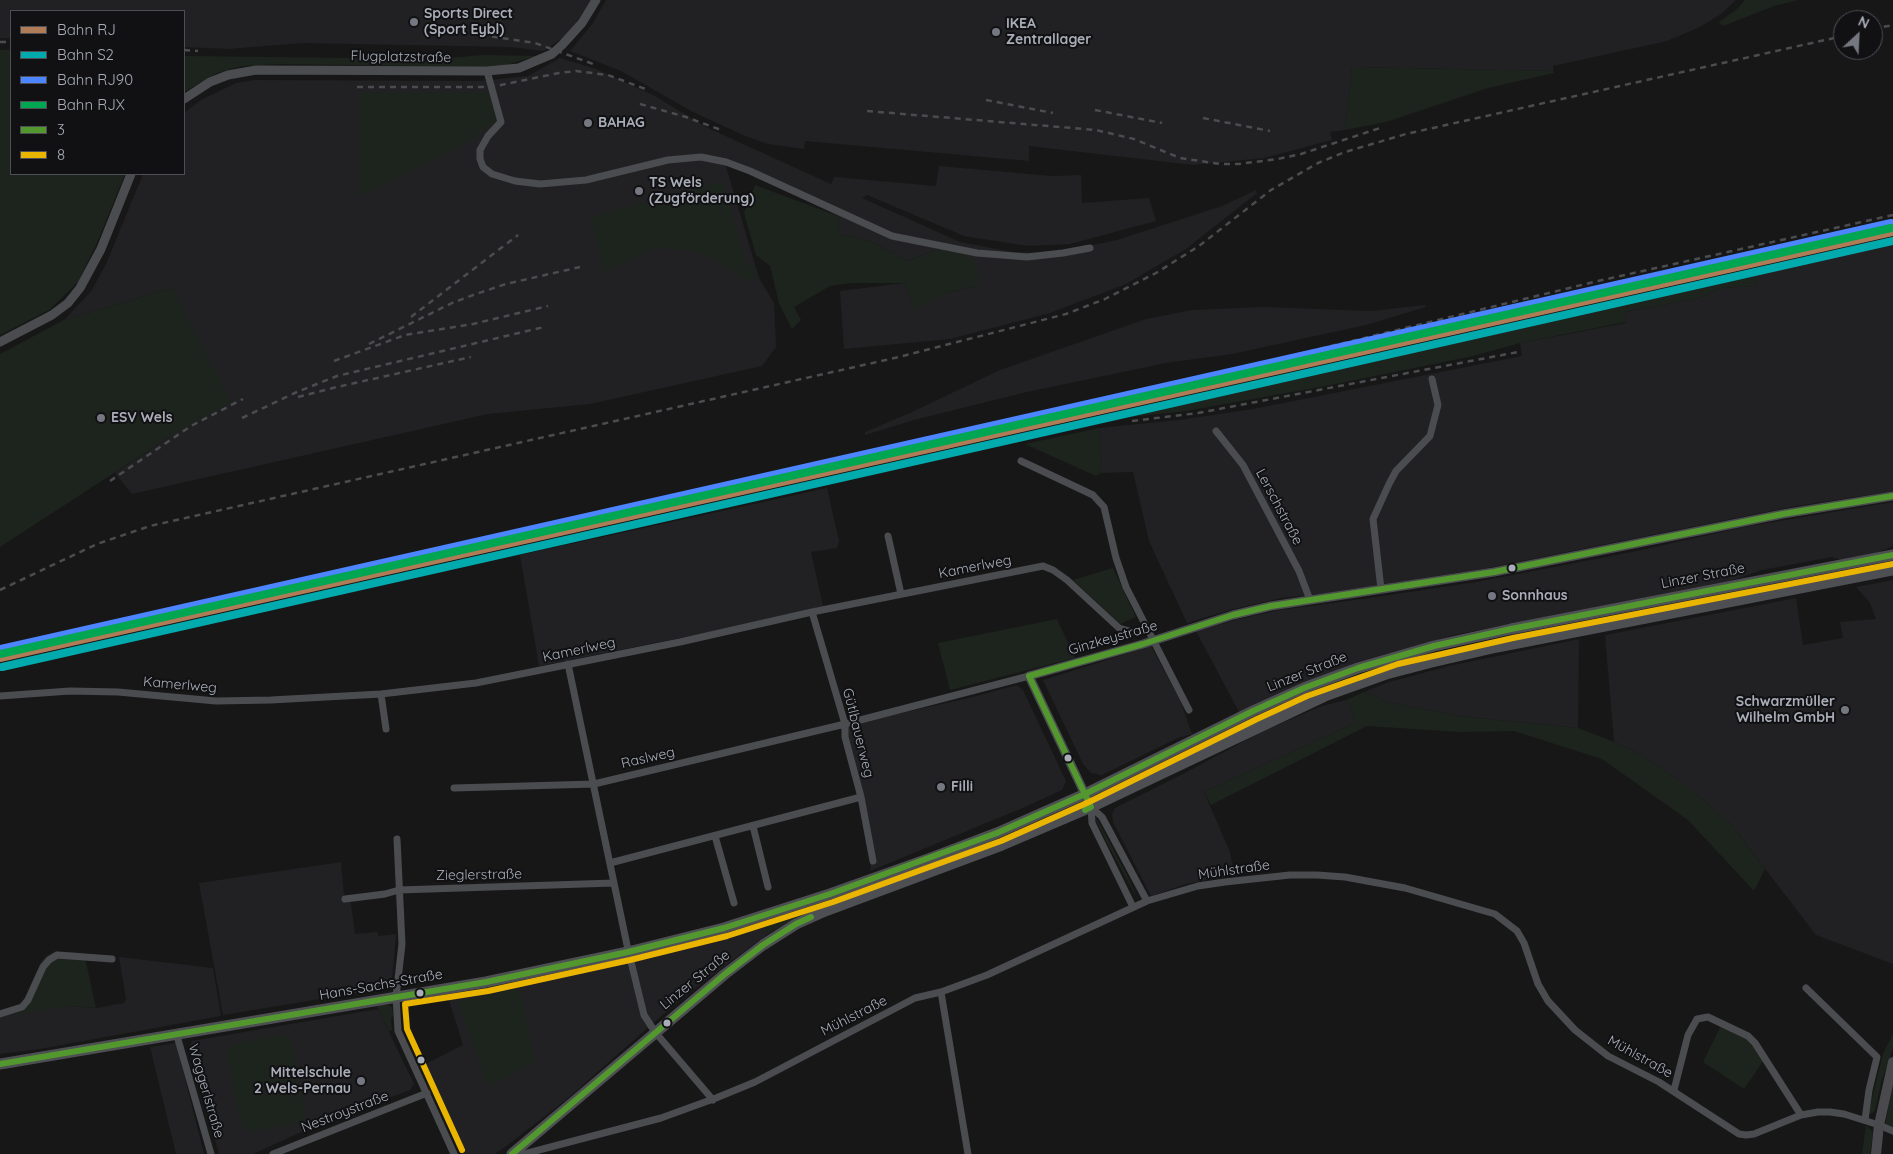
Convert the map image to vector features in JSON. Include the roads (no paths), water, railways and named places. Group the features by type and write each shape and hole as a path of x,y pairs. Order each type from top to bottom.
{"main road":[{"name":"Linzer Straße","path":"764,917 997,833 1085,794 1253,711 1304,688 1358,668 1396,656 1521,627 1893,555"},
{"name":"Linzer Straße","path":"512,1154 655,1032 763,945 796,924 825,911 1002,845 1091,807 1327,695 1386,674 1497,647 1893,570"},
{"name":"Hans-Sachs-Straße","path":"0,1064 177,1036 486,982 628,952 764,917"},
{"path":"1876,1154 1879,1125 1893,1062"}],"street":[{"name":"Flugplatzstraße","path":"185,98 210,82 256,70 487,71 519,68 552,54 575,33 596,0"},
{"path":"487,71 501,122 488,136 480,150 480,159 484,167 492,174 515,181 540,184 586,180 668,160 701,157 726,162 750,171 892,236 977,253 1026,257 1090,248"},
{"path":"0,342 52,316 68,303 80,288 101,249 131,175"},
{"path":"1381,589 1373,519 1388,484 1396,471 1430,436 1438,405 1432,378"},
{"name":"Lerschstraße","path":"1216,431 1243,465 1299,571 1310,600"},
{"path":"1020,461 1093,495 1104,507 1119,570 1126,587 1189,710"},
{"name":"Ginzkeystraße","path":"845,724 1030,676 1233,615 1271,606 1494,572 1783,514 1893,496"},
{"path":"888,536 901,594"},
{"name":"Kamerlweg","path":"0,696 70,691 118,692 216,701 271,700 381,694 476,683 752,627 812,612 1043,566 1053,570 1067,580 1119,628 1133,632"},
{"name":"Gütlbauerweg","path":"812,612 845,724 846,737 861,798 873,861"},
{"path":"568,664 628,952 644,1015 655,1032 713,1100"},
{"path":"1030,676 1091,807 1092,823 1133,907"},
{"path":"381,694 386,729"},
{"name":"Raslweg","path":"454,788 594,784 845,724"},
{"path":"610,863 861,798"},
{"path":"1091,807 1102,816 1148,902"},
{"path":"753,826 768,887"},
{"path":"715,836 734,902"},
{"path":"397,839 402,944 396,997 398,1031 454,1154"},
{"name":"Mühlstraße","path":"524,1154 661,1118 713,1100 755,1082 915,998 941,992 987,975 1133,907 1198,886 1290,875 1353,878 1405,888 1495,914 1517,931 1524,942 1538,984 1548,1001 1592,1045 1608,1056 1674,1090 1739,1134 1754,1134 1801,1115 1818,1112 1830,1112 1864,1120 1893,1131"},
{"name":"Zieglerstraße","path":"345,899 385,894 399,890 614,883"},
{"path":"0,1014 22,1007 28,1000 43,966 57,955 112,959"},
{"path":"1806,988 1877,1056 1864,1120"},
{"path":"941,992 968,1154"},
{"path":"1674,1090 1688,1035 1697,1019 1708,1017 1748,1036 1755,1042 1801,1115"},
{"name":"Waggerlstraße","path":"177,1036 211,1154"},
{"name":"Nestroystraße","path":"274,1154 427,1093"}],"railway":[{"path":"1883,27 1893,25"},
{"path":"481,35 535,43 596,65"},
{"path":"0,590 97,544 150,526 899,357 1066,314 1105,299 1156,273 1199,246 1271,190 1318,163 1345,152 1406,134 1833,38"},
{"path":"0,42 10,42"},
{"path":"185,50 198,51"},
{"path":"357,87 491,87 576,71 608,75 648,90"},
{"path":"986,100 1053,113"},
{"path":"640,104 686,117 721,130"},
{"path":"1095,110 1162,123"},
{"path":"867,111 1096,130 1134,139 1180,158 1220,164 1238,164 1301,154 1380,128"},
{"path":"1203,118 1270,131"},
{"path":"0,647 1278,359 1598,281 1893,215"},
{"path":"411,317 518,235"},
{"path":"369,344 452,303 476,294 506,284 580,267"},
{"path":"334,361 405,335 473,324 548,306"},
{"path":"242,418 297,392 337,376 544,327"},
{"path":"1132,421 1198,413 1518,352"},
{"path":"298,397 471,357"},
{"path":"110,481 191,426 243,399"}],"rail line":[{"name":"RJ90","path":"0,649 1891,223"},
{"name":"RJX","path":"0,654 1891,228"},
{"name":"RJ","path":"0,658 1893,232"},
{"name":"S2","path":"2,667 1893,241"}],"place":[{"name":"Sports Direct (Sport Eybl)","path":"414,22"},
{"name":"IKEA Zentrallager","path":"996,32"},
{"name":"BAHAG","path":"588,123"},
{"name":"TS Wels (Zugförderung)","path":"639,191"},
{"name":"ESV Wels","path":"101,418"},
{"name":"Sonnhaus","path":"1492,596"},
{"name":"Schwarzmüller Wilhelm GmbH","path":"1845,710"},
{"name":"Filli","path":"941,787"},
{"name":"Mittelschule 2 Wels-Pernau","path":"361,1081"}]}
